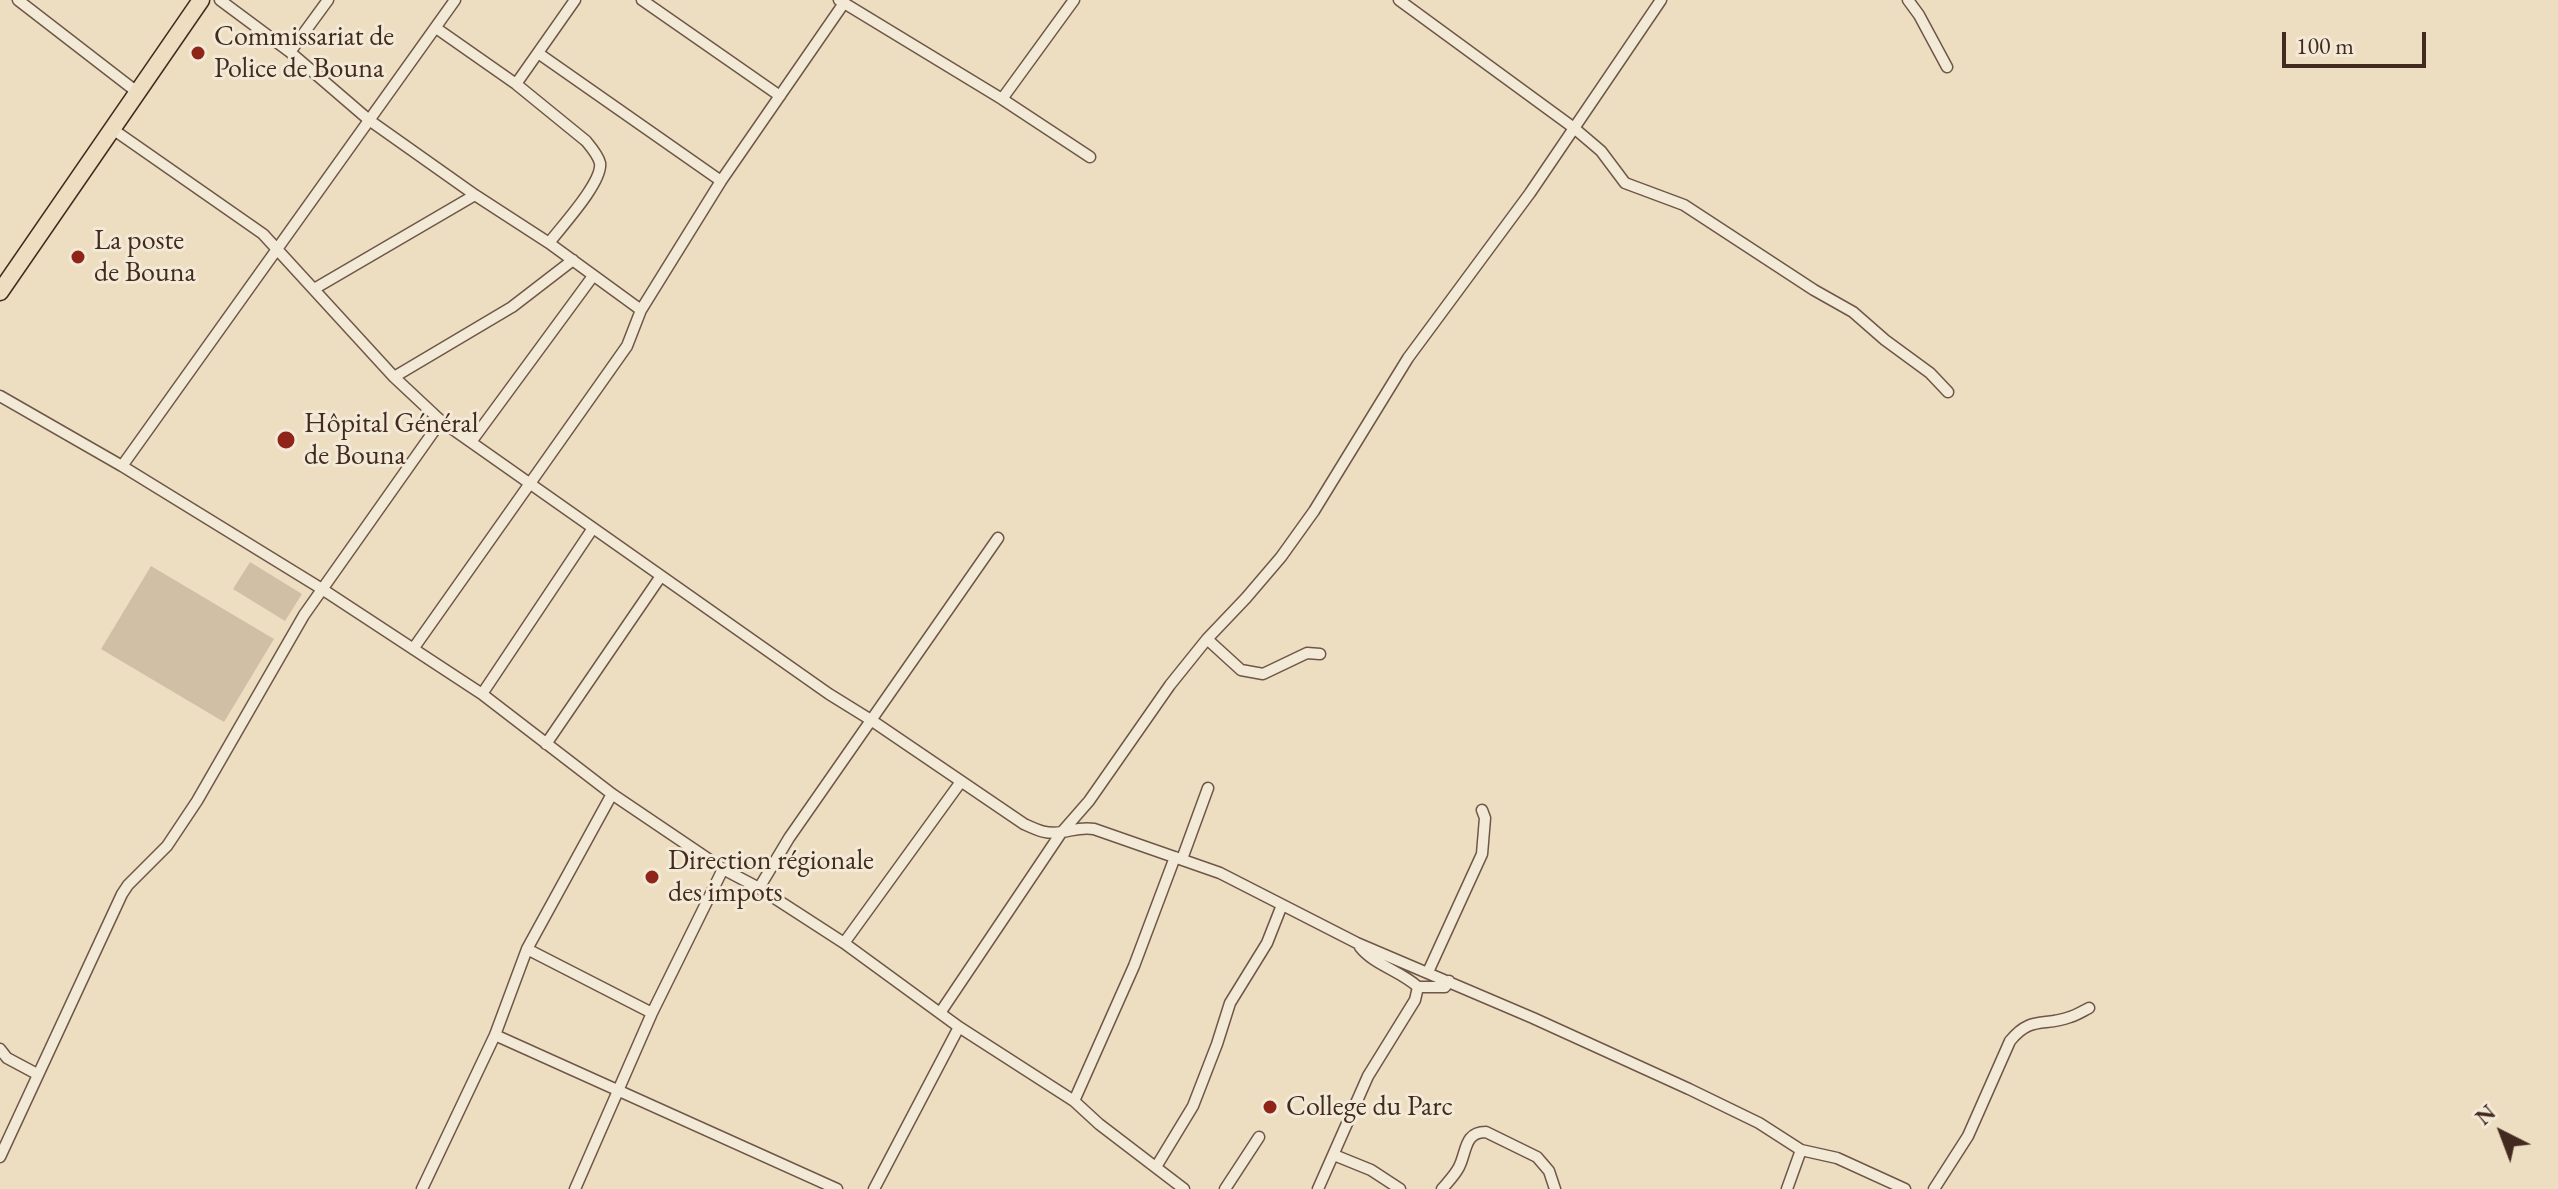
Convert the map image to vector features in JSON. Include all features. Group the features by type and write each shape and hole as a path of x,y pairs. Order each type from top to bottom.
{"main road":[{"path":"0,292 201,0"}],"street":[{"path":"18,0 137,92"},
{"path":"220,0 290,52 369,120 641,310"},
{"path":"290,52 328,0"},
{"path":"122,466 455,0"},
{"path":"516,84 575,0"},
{"path":"642,0 780,96"},
{"path":"1002,99 1074,0"},
{"path":"1399,0 1574,128 1601,151 1625,183 1684,205 1853,312 1930,373 1948,392"},
{"path":"940,1013 1061,833 1089,801 1170,685 1281,557 1314,511 1408,358 1530,193 1661,0"},
{"path":"1908,0 1947,67"},
{"path":"413,649 627,346 641,310 721,181 842,2 1002,99 1090,157"},
{"path":"436,28 516,84 586,141 599,162 591,187 549,243"},
{"path":"538,53 721,181"},
{"path":"111,128 263,234 394,377 441,421 829,694 1024,824 1045,833 1085,827 1094,829 1220,873 1357,943 1689,1089 1759,1123 1801,1150 1837,1158 1905,1189"},
{"path":"314,289 475,195"},
{"path":"394,377 512,307 573,260"},
{"path":"471,442 593,276"},
{"path":"0,396 122,466 322,589 482,694 612,794 723,869 759,888 844,943 959,1027 1074,1101 1184,1189"},
{"path":"0,1157 122,894 167,846 197,801 280,655 322,589 441,421"},
{"path":"482,694 593,528"},
{"path":"759,888 789,838 998,538"},
{"path":"546,744 661,576"},
{"path":"1207,639 1241,670 1263,674 1307,653 1320,654"},
{"path":"844,943 960,783"},
{"path":"1074,1101 1208,788"},
{"path":"422,1189 495,1035 527,949 612,794"},
{"path":"1428,972 1482,854 1485,818 1482,810"},
{"path":"575,1189 652,1013 723,869"},
{"path":"1156,1167 1193,1106 1230,1003 1267,943 1282,905"},
{"path":"1357,943 1372,958 1407,977 1418,987 1438,989 1445,987 1449,981"},
{"path":"527,949 652,1013"},
{"path":"1318,1189 1368,1076 1415,1000 1418,987"},
{"path":"1934,1189 1968,1136 2010,1041 2021,1028 2033,1022 2069,1018 2089,1008"},
{"path":"874,1189 959,1027"},
{"path":"495,1035 837,1189"},
{"path":"0,1049 7,1058 37,1074"},
{"path":"1442,1189 1459,1169 1470,1136 1477,1132 1486,1132 1537,1157 1549,1171 1555,1189"},
{"path":"1225,1189 1259,1137"},
{"path":"1787,1189 1801,1150"},
{"path":"1334,1155 1371,1170 1400,1189"},
{"path":"1168,1177 1168,1189"}],"shaded area":[{"path":"250,562 302,594 285,621 233,589"},
{"path":"151,566 274,639 224,722 101,649"}],"place":[{"name":"Commissariat de Police de Bouna","path":"198,53"},
{"name":"La poste de Bouna","path":"78,257"},
{"name":"Hôpital Général de Bouna","path":"286,440"},
{"name":"Direction régionale des impots","path":"652,877"},
{"name":"College du Parc","path":"1270,1107"}]}
